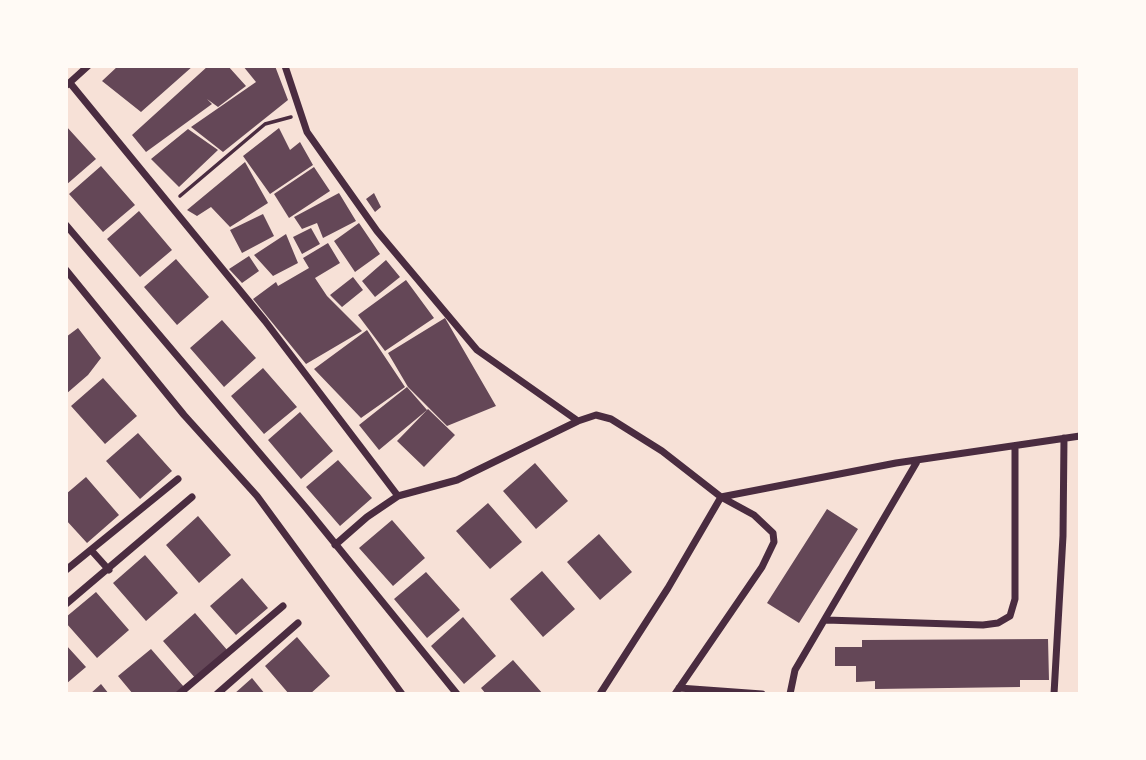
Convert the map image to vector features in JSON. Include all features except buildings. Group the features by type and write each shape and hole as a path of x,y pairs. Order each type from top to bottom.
{"street":[{"path":"88,66 68,84 265,321 398,496"},
{"path":"285,66 307,132 377,231 477,350 578,421"},
{"path":"66,225 457,694"},
{"path":"66,270 184,415 257,496 402,694"},
{"path":"335,545 367,517 398,496 465,477 578,421 596,415 611,419 662,451 721,497 754,515 773,533 774,542 762,568 677,691"},
{"path":"600,694 668,588 721,497 918,460 1080,436"},
{"path":"1054,694 1063,536 1064,438"},
{"path":"826,620 983,625 998,624 1010,616 1015,599 1015,446"},
{"path":"790,694 795,670 918,460"},
{"path":"66,570 178,479"},
{"path":"66,604 192,497"},
{"path":"91,550 108,570"},
{"path":"185,692 283,606"},
{"path":"217,694 298,623"},
{"path":"677,691 762,694"}],"path":[{"path":"170,205 265,124 282,117 302,116"}]}
